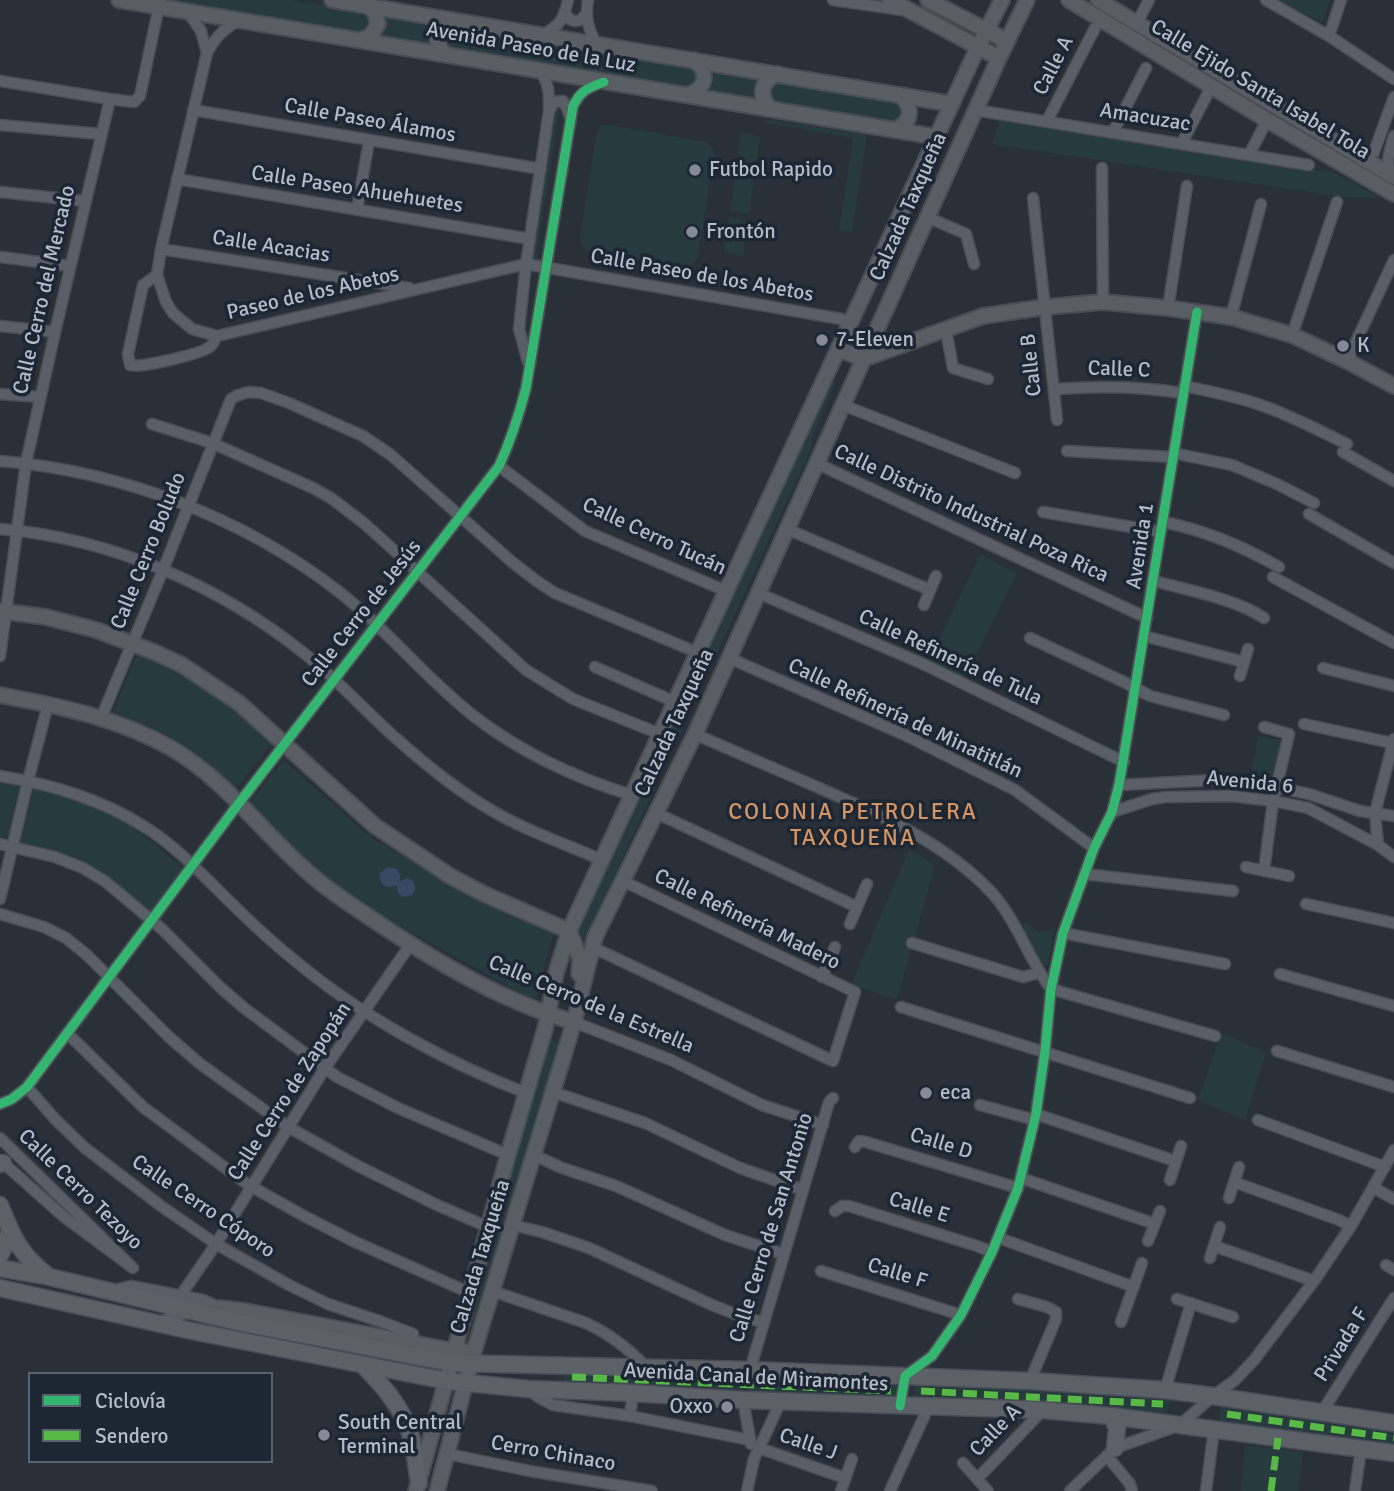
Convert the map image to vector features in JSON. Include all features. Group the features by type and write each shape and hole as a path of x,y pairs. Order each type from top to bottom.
{"main road":[{"path":"0,1205 21,1251 50,1278"},
{"path":"0,1255 10,1228"},
{"name":"Avenida Canal de Miramontes","path":"0,1268 109,1292 183,1303 242,1323 452,1357 647,1368 1030,1381 1165,1390 1394,1423"},
{"name":"Avenida Canal de Miramontes","path":"0,1288 162,1325 447,1381 528,1389 743,1400 1043,1410 1111,1416 1394,1453"},
{"path":"363,1365 401,1410 411,1436 417,1487"},
{"path":"1111,1416 1117,1428 1111,1452"}],"street":[{"name":"Avenida Paseo de la Luz","path":"119,0 160,3 238,21 937,137"},
{"name":"Avenida Paseo de la Luz","path":"332,0 951,104"},
{"path":"543,34 554,29 561,21 568,0"},
{"path":"565,12 569,19 575,22 581,20 585,15 588,0"},
{"path":"833,0 913,12"},
{"path":"890,0 999,58"},
{"name":"Calzada Taxqueña","path":"417,1487 508,1156 520,1090 548,1015 556,973 569,931 951,104 1002,0"},
{"name":"Calzada Taxqueña","path":"437,1491 472,1357 574,1022 592,947 695,734 1027,0"},
{"name":"Calle Ejido Santa Isabel Tola","path":"1069,0 1394,194"},
{"name":"Calle Ejido Santa Isabel Tola","path":"1098,0 1393,176"},
{"path":"1137,23 1149,0"},
{"path":"1266,0 1329,36 1394,79"},
{"path":"1329,36 1341,0"},
{"path":"927,20 932,2 1007,41"},
{"path":"0,81 131,102 138,99 160,3"},
{"path":"359,40 371,36 378,24 375,12 364,5"},
{"path":"187,11 201,31 207,53"},
{"path":"585,15 596,44"},
{"path":"447,55 438,45 436,36 440,27 453,20"},
{"name":"Paseo de los Abetos","path":"238,21 218,35 207,53 161,249 157,275 166,302 173,313 192,328 217,336 526,264"},
{"name":"Calle A","path":"1047,121 1095,28"},
{"path":"687,94 696,92 704,80 701,66 694,60"},
{"path":"1113,132 1146,68"},
{"name":"Calle Cerro de Jesús","path":"529,365 519,329 549,111 548,87 539,70"},
{"path":"770,108 764,102 762,89 769,78 778,74"},
{"name":"Calle Cerro de Jesús","path":"0,1104 12,1099 26,1087 239,803 499,466 520,414 573,106 579,95 588,88 604,82"},
{"path":"1182,144 1208,93"},
{"path":"894,130 902,127 909,115 908,106 900,95"},
{"path":"1355,154 1374,152 1394,97"},
{"name":"Calle Cerro del Mercado","path":"0,656 3,611 26,463 110,99"},
{"path":"549,111 554,102 563,101 570,118"},
{"name":"Calle Paseo Álamos","path":"193,110 541,169"},
{"name":"Amacuzac","path":"975,110 1309,165"},
{"path":"0,125 102,134"},
{"path":"1249,155 1264,126"},
{"path":"1393,176 1387,166 1387,157 1394,136"},
{"path":"357,210 369,141"},
{"path":"1102,168 1103,302"},
{"name":"Calle Paseo Ahuehuetes","path":"177,179 530,239"},
{"path":"1168,308 1187,186"},
{"path":"0,191 85,201"},
{"name":"Calle B","path":"1033,198 1057,420"},
{"path":"1292,335 1337,202"},
{"path":"1231,317 1261,204"},
{"path":"927,217 966,234 974,264"},
{"name":"Calle Acacias","path":"161,249 416,289"},
{"path":"0,257 70,266"},
{"path":"1347,361 1394,260"},
{"name":"Calle Paseo de los Abetos","path":"526,264 841,319 850,324"},
{"path":"157,275 143,285 128,354 130,365 141,366 199,353 211,346 217,336"},
{"path":"838,349 863,359 983,316 1103,302 1231,317 1292,335 1394,386"},
{"name":"Avenida 1","path":"905,1376 932,1356 961,1315 999,1238 1020,1183 1035,1117 1051,989 1063,933 1094,848 1112,812 1124,762 1197,312"},
{"path":"0,326 55,332"},
{"path":"946,330 953,368 988,379"},
{"name":"Calle C","path":"1055,389 1135,387 1226,395 1259,404 1345,448 1394,481"},
{"name":"Calle Cerro Boludo","path":"101,718 212,443 231,399 238,395 261,393 363,436 391,455 460,516"},
{"path":"0,394 40,397"},
{"path":"843,405 1016,473"},
{"path":"152,424 212,443 331,498 365,524 526,670 573,699 660,734"},
{"path":"1067,452 1173,455 1232,465 1314,503"},
{"path":"0,461 26,463 121,482 188,506 257,538 338,592 377,624 475,717 516,746 579,776 631,795"},
{"name":"Calle Distrito Industrial Poza Rica","path":"816,463 1147,618"},
{"name":"Calle Cerro Tucán","path":"499,466 585,531 726,591"},
{"path":"1043,512 1208,533 1246,548 1279,567"},
{"path":"1309,514 1394,563"},
{"path":"460,516 512,562 555,593 689,649"},
{"path":"0,529 83,543 163,570 197,586 256,619 304,653 408,749 492,811 603,860"},
{"path":"786,530 930,590"},
{"path":"924,605 936,576"},
{"path":"1273,577 1394,643"},
{"path":"1154,581 1255,611 1264,618"},
{"name":"Calle Refinería de Tula","path":"758,593 921,663 1124,762"},
{"path":"3,611 47,617 133,643 182,665 239,703 375,827 484,894 569,931 580,958 578,1007"},
{"path":"1144,636 1244,662"},
{"path":"1030,638 1150,696 1224,715"},
{"path":"1240,676 1248,649"},
{"name":"Calle Refinería de Minatitlán","path":"729,658 905,735 1015,790 1094,848"},
{"path":"595,667 675,702"},
{"path":"1323,668 1394,686"},
{"name":"Calle Cerro de la Estrella","path":"0,695 101,718 172,748 207,774 239,803 316,879 410,945 457,971 548,1015 574,1022 671,1060 762,1105 823,1125"},
{"path":"0,899 48,704"},
{"path":"1304,724 1393,741 1375,813 1378,845"},
{"path":"1264,727 1289,734 1273,801 1264,871"},
{"path":"695,734 878,814 926,841 969,872 992,893 1011,916 1039,973 1051,989 1215,1036"},
{"path":"0,776 28,780 76,793 146,828 193,866 285,953 365,1011 431,1049 520,1090"},
{"name":"Avenida 6","path":"1119,785 1215,780 1276,787 1360,811 1394,816"},
{"name":"Avenida 6","path":"1112,812 1166,797 1233,796 1273,801 1308,808 1378,845 1394,857"},
{"path":"656,813 857,907"},
{"path":"0,844 55,857 106,882 152,920 244,1008 337,1077 398,1108 508,1156"},
{"path":"1246,867 1289,876"},
{"path":"1085,874 1233,891"},
{"name":"Calle Refinería Madero","path":"592,947 833,1061 855,992 623,881"},
{"path":"850,924 867,884"},
{"path":"1306,904 1394,923"},
{"path":"0,914 44,926 66,939 110,977 169,1037 199,1063 288,1127 359,1167 488,1227"},
{"path":"1063,933 1225,964"},
{"path":"912,943 1023,977 1039,973"},
{"name":"Calle Cerro de Zapopán","path":"183,1303 288,1127 410,945"},
{"path":"822,977 835,947"},
{"path":"1280,974 1394,1006"},
{"path":"901,1007 1190,1098"},
{"path":"67,1033 143,1107 252,1186 353,1241 470,1293"},
{"path":"1277,1051 1394,1087"},
{"name":"Calle Cerro Cóporo","path":"26,1087 85,1148 216,1244 328,1304 413,1334"},
{"path":"553,1092 645,1123 740,1168 803,1190"},
{"name":"Calle Cerro de San Antonio","path":"750,1370 829,1102 833,1098"},
{"path":"980,1105 1035,1117 1175,1161"},
{"path":"1258,1120 1385,1167"},
{"name":"Calle Cerro Tezoyo","path":"0,1138 133,1268 63,1216 1,1163"},
{"name":"Calle D","path":"855,1147 859,1141 866,1142 1020,1183 1155,1224"},
{"path":"1170,1180 1181,1146"},
{"path":"1070,1491 1111,1452 1180,1425 1213,1395 1235,1380 1254,1360 1314,1281 1351,1226 1394,1150"},
{"path":"534,1155 562,1168 616,1186 725,1235 783,1254"},
{"path":"1229,1198 1239,1167"},
{"path":"1234,1182 1351,1226"},
{"path":"1374,1188 1394,1199"},
{"name":"Calle E","path":"835,1211 842,1206 849,1206 992,1252"},
{"path":"1148,1241 1160,1211"},
{"path":"512,1225 589,1248 712,1305 763,1322"},
{"path":"1210,1258 1220,1227"},
{"path":"999,1238 1134,1287"},
{"path":"1214,1246 1314,1281"},
{"path":"1121,1322 1142,1264"},
{"name":"Calle F","path":"821,1270 961,1315"},
{"path":"492,1291 586,1323 619,1342 647,1368"},
{"name":"Privada F","path":"1322,1412 1394,1298"},
{"path":"1018,1299 1056,1312 1056,1319 1030,1381"},
{"path":"1177,1299 1233,1317"},
{"name":"Avenida Canal de Miramontes","path":"162,1325 183,1303 245,1311 329,1327 452,1357"},
{"path":"1165,1390 1191,1303"},
{"path":"328,1304 331,1318 329,1327"},
{"name":"Avenida Canal de Miramontes","path":"220,1308 242,1323"},
{"path":"379,1338 382,1322"},
{"path":"900,1406 905,1376"},
{"path":"528,1389 553,1405 630,1416 750,1440"},
{"path":"630,1416 633,1393"},
{"path":"743,1400 754,1458"},
{"path":"747,1491 754,1458 781,1401"},
{"path":"890,1491 929,1406"},
{"name":"Calle A","path":"977,1479 1043,1410"},
{"path":"1206,1491 1214,1429"},
{"name":"Calle J","path":"759,1448 845,1478"},
{"path":"1355,1491 1361,1449"},
{"path":"1111,1452 1132,1491"},
{"name":"Cerro Chinaco","path":"448,1454 652,1491"},
{"name":"Calle J","path":"841,1491 852,1459"},
{"name":"Calle A","path":"963,1463 988,1491"}],"green space":[{"path":"169,0 291,0 368,13 372,25 364,35 170,3"},
{"path":"1274,0 1330,0 1323,22"},
{"path":"378,15 438,24 434,47 375,37"},
{"path":"454,27 694,68 696,79 690,89 450,50 444,37 447,31"},
{"path":"706,69 765,79 761,101 702,91"},
{"path":"781,81 897,102 905,115 892,125 778,105 772,99 770,91 774,83"},
{"path":"555,107 560,108 537,253 543,265 530,264 533,253"},
{"path":"765,119 867,135 852,232 839,230 853,138 765,123"},
{"path":"1000,121 1335,173 1381,198 1343,197 992,144"},
{"path":"601,125 705,142 712,148 714,157 698,255 692,264 681,266 590,251 582,247 580,237 596,135"},
{"path":"741,133 760,136 755,171 736,168"},
{"path":"735,176 754,179 749,214 730,211"},
{"path":"729,218 748,221 743,256 724,253"},
{"path":"832,381 836,383 814,432 811,449 600,907 585,945 576,929"},
{"path":"981,554 1017,574 963,682 927,663"},
{"path":"137,654 206,688 274,741 235,789 183,744 113,712"},
{"path":"1258,736 1281,740 1272,783 1250,780"},
{"path":"284,760 376,840 485,904 551,930 553,934 536,997 531,999 391,921 330,880 249,803"},
{"path":"0,775 21,780 9,838 0,837"},
{"path":"34,785 112,812 184,869 149,914 116,883 86,862 20,842"},
{"path":"909,850 935,866 897,999 851,985"},
{"path":"1025,922 1039,932 1054,929 1048,965 1042,966 1035,954 1023,929"},
{"path":"1221,1033 1266,1052 1245,1120 1198,1100"},
{"path":"547,1039 559,1043 475,1327 463,1328"},
{"path":"565,1373 897,1383 894,1400 563,1381"},
{"path":"915,1384 1173,1397 1166,1413 913,1399"},
{"path":"1222,1404 1394,1430 1394,1445 1218,1422"},
{"path":"1245,1445 1303,1452 1298,1491 1241,1491"}],"water":[{"path":"388,867 397,869 400,881 408,878 413,881 415,889 412,895 403,897 398,893 397,885 390,887 382,883 380,873"}],"marked path":[{"path":"572,1377 891,1391"},
{"path":"921,1391 1163,1404"},
{"path":"1227,1414 1394,1438"},
{"path":"1271,1491 1278,1438"}],"cycle path":[{"path":"0,1104 12,1099 27,1087 239,803 499,466 526,388 573,106 586,90 604,82"},
{"path":"900,1406 905,1376 932,1356 961,1315 992,1252 1018,1188 1036,1114 1051,989 1063,933 1094,848 1112,812 1119,785 1197,312"}],"place":[{"name":"Futbol Rapido","path":"695,170"},
{"name":"Frontón","path":"692,232"},
{"name":"7-Eleven","path":"822,340"},
{"name":"K","path":"1343,346"},
{"name":"eca","path":"926,1093"},
{"name":"Oxxo","path":"727,1407"},
{"name":"South Central Terminal","path":"324,1435"}],"district":[{"name":"COLONIA PETROLERA TAXQUEÑA","path":"853,826"}]}
